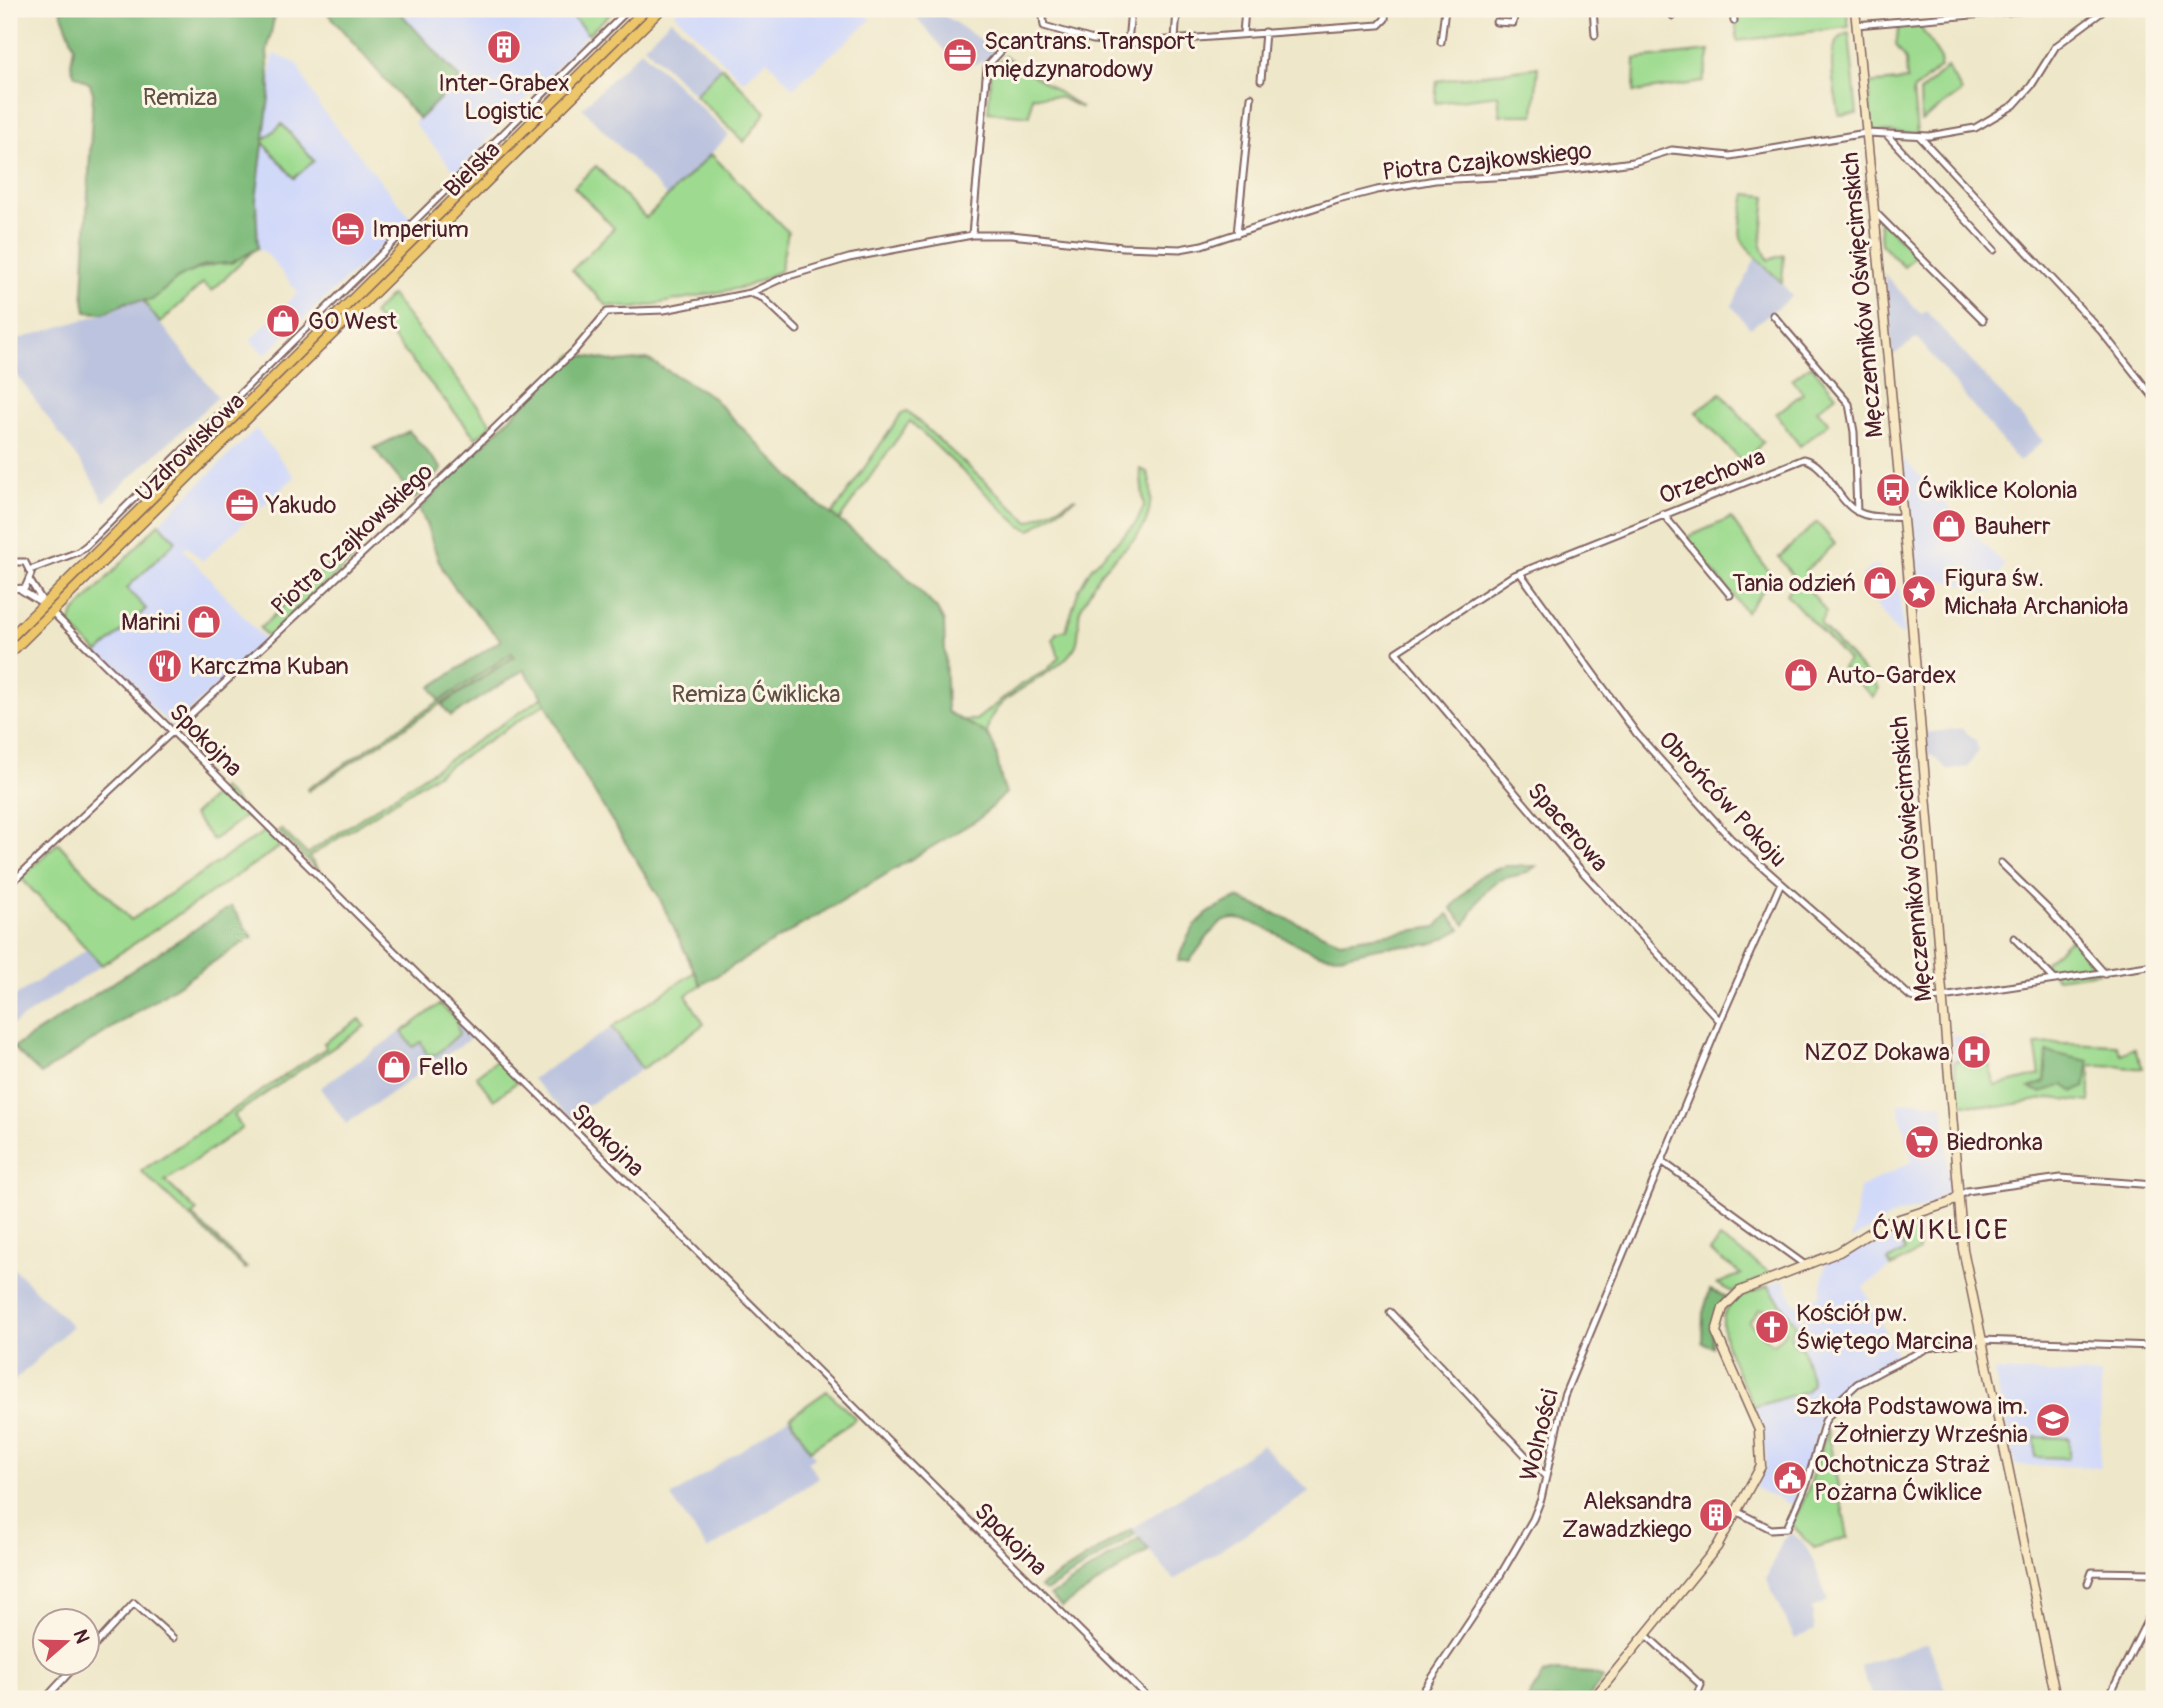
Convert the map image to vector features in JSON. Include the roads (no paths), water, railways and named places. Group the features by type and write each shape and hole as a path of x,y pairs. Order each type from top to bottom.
{"main road":[{"name":"Bielska","path":"396,264 425,227 646,9"},
{"name":"Bielska","path":"396,264 480,188 661,9"},
{"name":"Męczenników Oświęcimskich","path":"1855,9 1902,518 1965,1263 2056,1699"},
{"path":"403,232 425,227"},
{"name":"Uzdrowiskowa","path":"9,639 138,511 396,264"},
{"name":"Uzdrowiskowa","path":"9,654 396,264"},
{"path":"1593,1699 1717,1547 1761,1466 1759,1430 1722,1351 1716,1332 1717,1319 1732,1296 1839,1252 1884,1224 1949,1203 1958,1196"}],"street":[{"path":"30,570 78,552 87,545 629,9"},
{"path":"1042,9 1044,26 1093,40 1128,43 1383,23 1386,9"},
{"path":"1128,43 1131,9"},
{"path":"1175,40 1177,9"},
{"path":"1243,34 1245,9"},
{"path":"1441,43 1445,9"},
{"path":"1496,22 1513,23 1515,9"},
{"path":"1593,9 1595,34"},
{"path":"1672,9 1672,16"},
{"path":"1733,9 1734,21"},
{"path":"1856,25 2042,9"},
{"name":"Piotra Czajkowskiego","path":"9,885 164,741 171,730 462,460 573,351 607,312 620,314 664,310 750,293 785,277 849,258 972,235 1011,235 1076,244 1180,249 1237,234 1338,200 1435,180 1533,175 1620,164 1672,150 1730,156 1866,133 1919,136 1975,128 2014,105 2031,86 2056,46 2106,9"},
{"path":"1261,79 1265,32"},
{"path":"972,235 987,66 1002,50"},
{"path":"1237,234 1251,97"},
{"path":"1887,135 1994,250"},
{"path":"1919,136 2101,331 2154,398"},
{"path":"480,188 488,196"},
{"path":"1874,210 1983,320"},
{"path":"750,293 763,298 797,330"},
{"path":"1773,315 1849,404 1854,432 1857,512 1902,518"},
{"name":"Orzechowa","path":"1396,652 1520,573 1804,459 1813,462 1844,501 1857,512"},
{"path":"1663,514 1730,595"},
{"path":"9,562 20,560 30,570 30,581 44,604"},
{"name":"Obrońców Pokoju","path":"1520,573 1637,734 1731,839 1780,885 1911,996 1918,999 1942,997 2154,965"},
{"path":"21,590 30,581"},
{"path":"9,589 21,590 44,604"},
{"name":"Spokojna","path":"44,604 1149,1699"},
{"name":"Spacerowa","path":"1396,652 1579,868 1720,1020"},
{"path":"2001,863 2048,909 2105,974"},
{"name":"Wolności","path":"1418,1699 1513,1555 1533,1519 1546,1477 1564,1396 1663,1163 1720,1020 1780,885"},
{"path":"2014,938 2055,980"},
{"path":"1663,1163 1806,1266"},
{"path":"1958,1196 1967,1191 2061,1178 2154,1185"},
{"path":"1390,1312 1546,1477"},
{"path":"1738,1512 1770,1529 1777,1531 1787,1528 1807,1483 1825,1420 1842,1398 1857,1384 1928,1348 1980,1340 2154,1346"},
{"path":"2088,1583 2092,1572 2154,1573"},
{"path":"102,1638 134,1603 173,1638"},
{"path":"2108,1699 2154,1607"},
{"path":"1646,1634 1701,1685 1695,1699"},
{"path":"45,1699 66,1676"}],"place":[{"name":"Inter-Grabex Logistic","path":"504,47"},
{"name":"Scantrans. Transport międzynarodowy","path":"960,55"},
{"name":"Imperium","path":"348,229"},
{"name":"GO West","path":"283,321"},
{"name":"Ćwiklice Kolonia","path":"1893,490"},
{"name":"Yakudo","path":"242,505"},
{"name":"Bauherr","path":"1949,526"},
{"name":"Tania odzień","path":"1880,583"},
{"name":"Figura św. Michała Archanioła","path":"1919,592"},
{"name":"Marini","path":"204,622"},
{"name":"Karczma Kuban","path":"165,666"},
{"name":"Auto-Gardex","path":"1801,675"},
{"name":"NZOZ Dokawa","path":"1974,1052"},
{"name":"Fello","path":"394,1067"},
{"name":"Biedronka","path":"1922,1142"},
{"name":"Kościół pw. Świętego Marcina","path":"1772,1327"},
{"name":"Szkoła Podstawowa im. Żołnierzy Września","path":"2053,1420"},
{"name":"Ochotnicza Straż Pożarna Ćwiklice","path":"1790,1478"},
{"name":"Aleksandra Zawadzkiego","path":"1716,1515"}],"district":[{"name":"ĆWIKLICE","path":"1941,1229"}],"park label":[{"name":"Remiza","path":"180,97"},
{"name":"Remiza Ćwiklicka","path":"756,694"}]}
